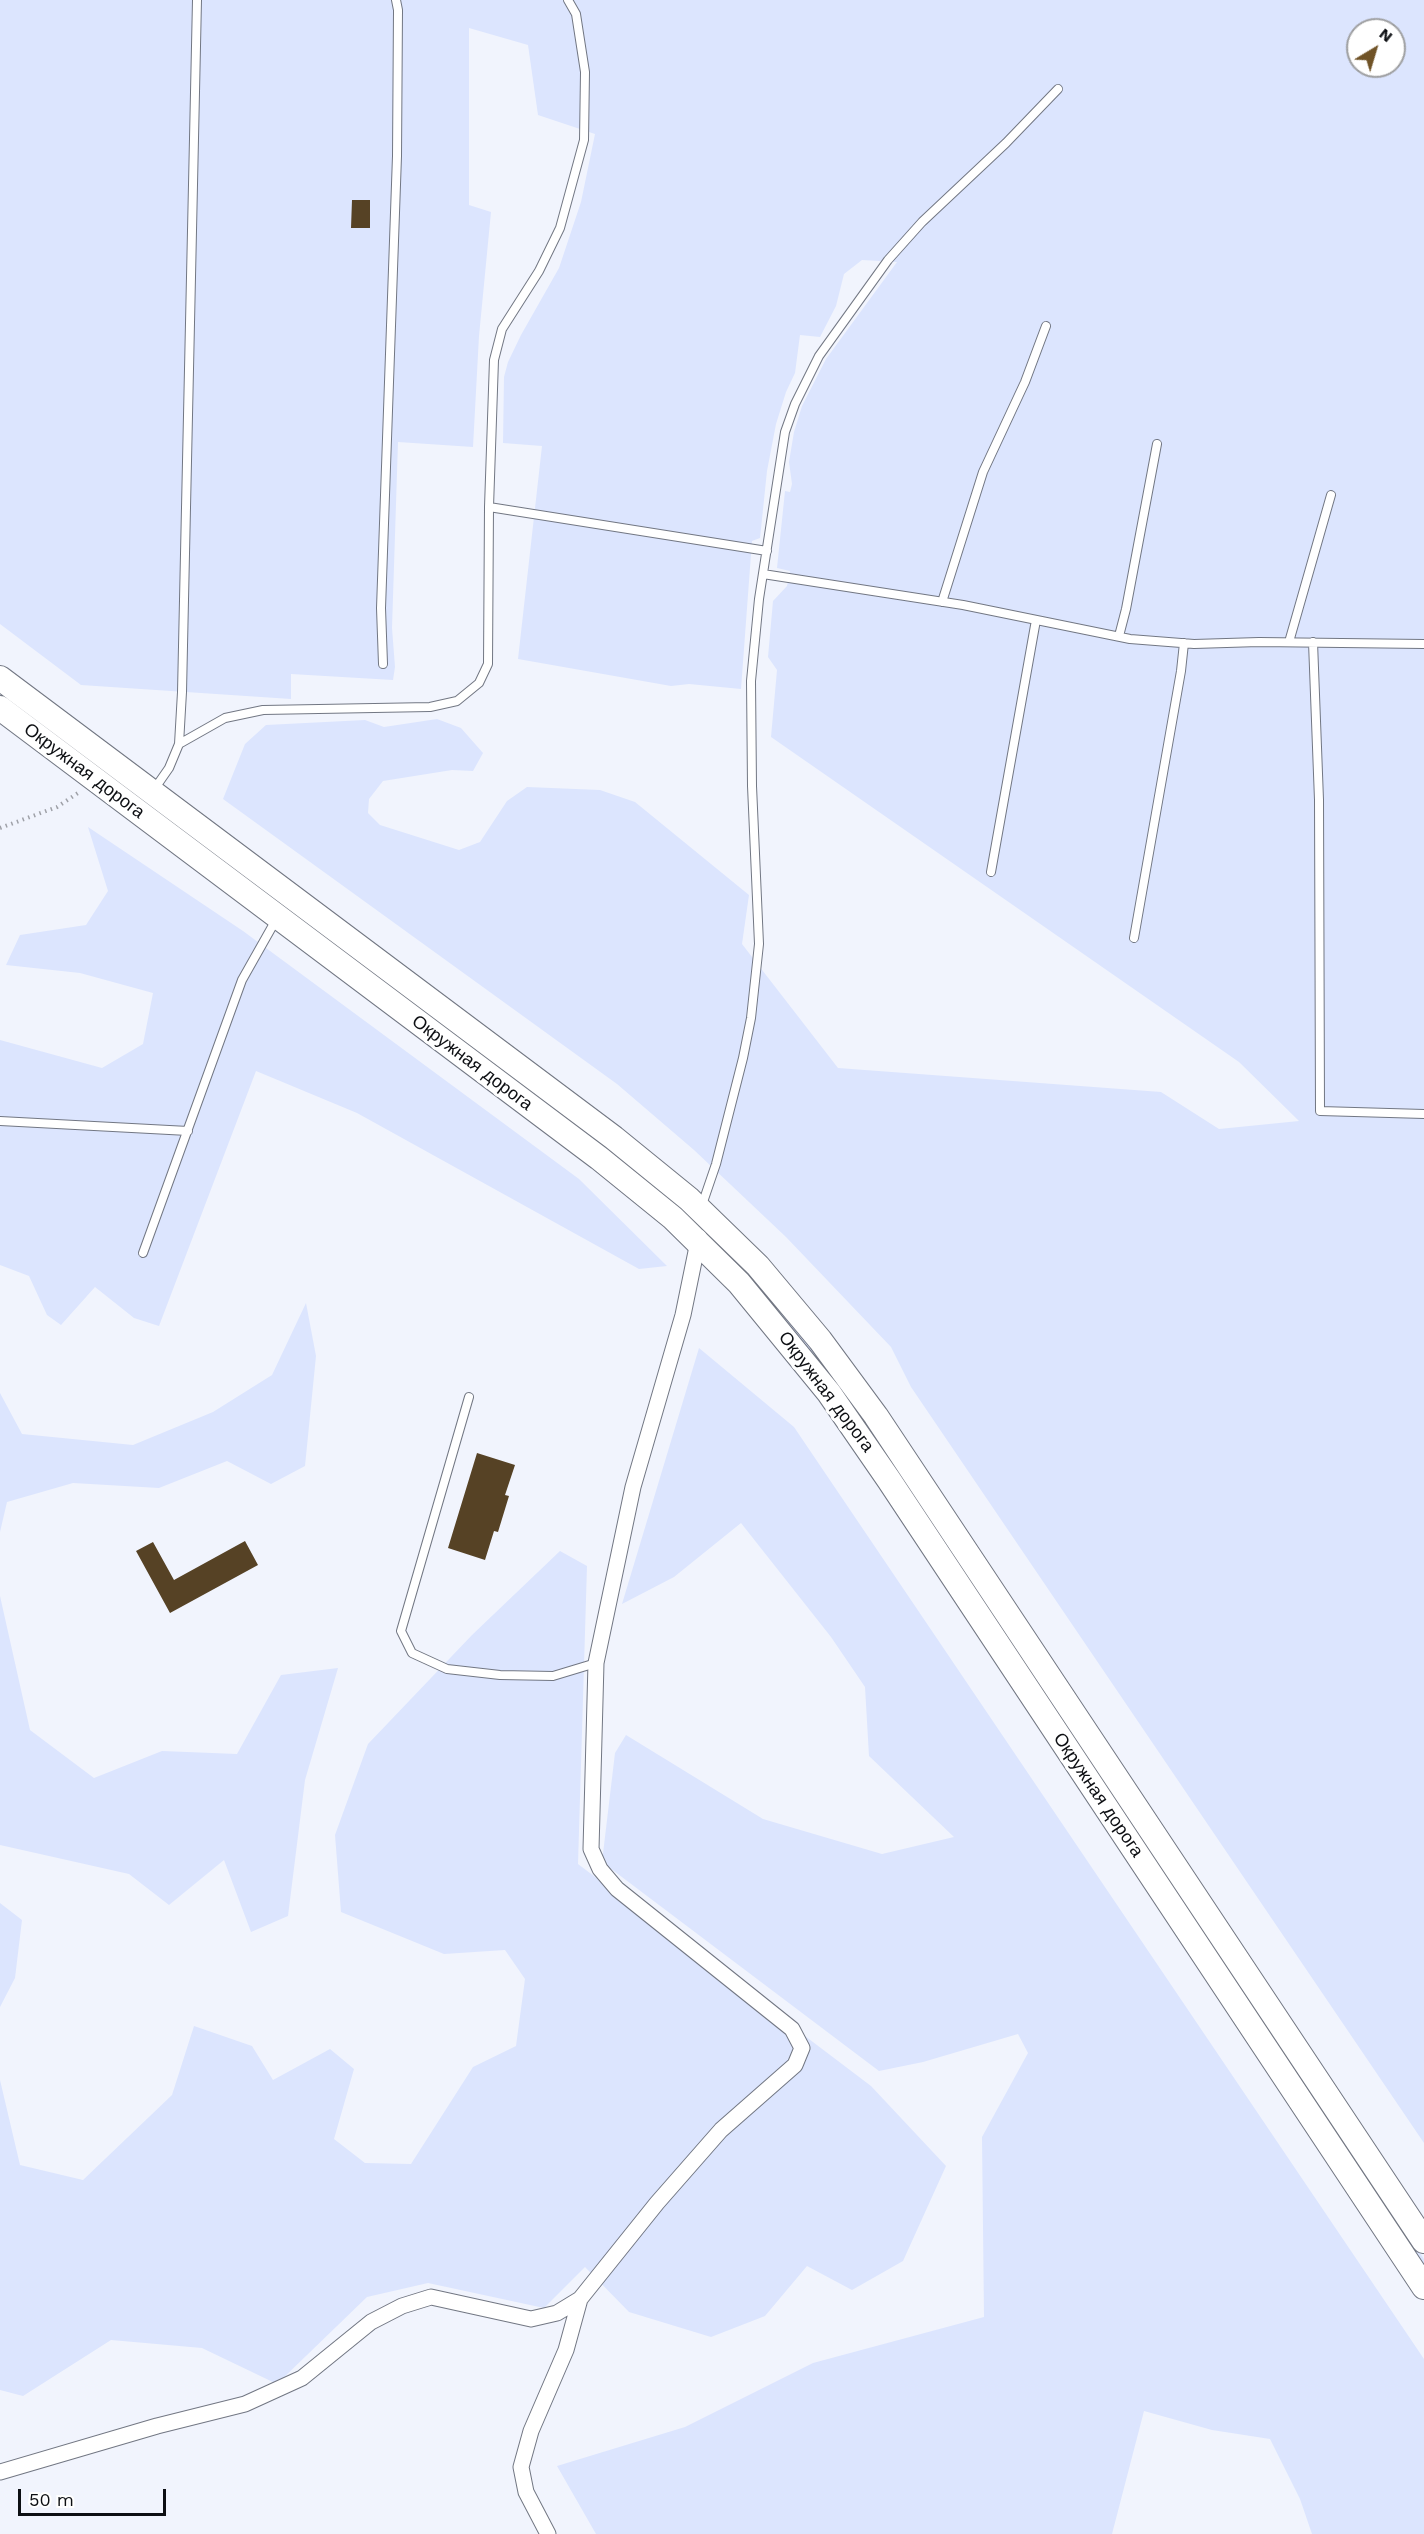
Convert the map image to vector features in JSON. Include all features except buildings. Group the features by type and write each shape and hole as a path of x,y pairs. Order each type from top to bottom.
{"main road":[{"name":"Окружная дорога","path":"0,678 614,1138 723,1229 773,1283 849,1378 1424,2241"},
{"name":"Окружная дорога","path":"0,708 599,1158 699,1242 769,1317 848,1420 1424,2287"}],"street":[{"path":"0,2472 157,2426 245,2404 302,2378 371,2322 411,2303 431,2297 531,2319 556,2313 580,2299 657,2203 721,2130 795,2065 802,2048 792,2029 617,1889 600,1869 591,1849 596,1663 633,1487 683,1315 699,1242 701,1210"},
{"path":"548,2534 526,2492 521,2467 531,2431 566,2350 580,2299"}],"lane":[{"path":"152,792 174,758 179,744 197,0"},
{"path":"383,664 381,608 397,156 398,10 396,0"},
{"path":"179,744 225,718 263,710 329,707 430,707 457,701 479,683 488,664 489,507 494,360 502,329 539,271 560,228 584,140 585,72 576,14 568,0"},
{"path":"701,1210 725,1131 743,1058 751,1018 759,944 750,712 751,681 763,574 785,432 795,404 819,356 888,260 922,222 1006,143 1058,89"},
{"path":"942,602 983,472 1025,382 1046,326"},
{"path":"1119,636 1157,444"},
{"path":"1289,642 1331,495"},
{"path":"489,507 767,551"},
{"path":"763,574 942,602 1119,636 1184,643 1424,644"},
{"path":"991,872 1036,620"},
{"path":"1312,642 1318,800 1320,1112 1424,1114"},
{"path":"1134,938 1184,643"},
{"path":"143,1253 242,980 278,917"},
{"path":"0,1121 188,1131"},
{"path":"469,1397 401,1631 412,1653 447,1669 500,1676 553,1676 596,1663"}],"path":[{"path":"0,828 57,807 96,781"}],"shaded area":[{"path":"0,0 1424,0 1424,2143 911,1387 891,1347 786,1237 694,1150 617,1084 223,799 245,744 266,725 365,720 384,727 437,719 461,728 483,753 473,771 452,770 383,781 369,799 368,813 380,825 459,850 480,842 507,801 527,787 600,790 635,802 749,895 742,944 838,1068 1161,1092 1219,1129 1299,1121 1239,1062 771,737 777,670 768,657 773,601 787,586 790,571 777,568 785,491 790,492 792,484 789,462 794,432 802,406 826,359 897,262 862,260 844,274 836,306 820,337 800,335 795,373 786,392 776,424 767,471 760,538 752,541 741,689 689,684 671,686 518,659 542,446 503,443 504,377 508,362 521,335 559,268 581,202 595,134 538,115 528,45 469,28 469,205 491,212 479,336 473,447 398,442 392,628 395,667 393,680 291,674 291,699 81,685 0,624"},
{"path":"88,827 243,931 579,1179 667,1266 639,1269 357,1113 256,1071 159,1326 134,1318 95,1287 61,1325 47,1315 29,1276 0,1265 0,1040 102,1068 143,1044 153,993 80,973 6,965 20,935 86,925 108,891"},
{"path":"746,1267 781,1307 902,1471 1424,2259 1424,2270 742,1271"},
{"path":"306,1303 316,1356 305,1466 271,1484 227,1461 159,1488 73,1483 7,1502 0,1532 0,1393 22,1434 133,1445 213,1412 272,1375"},
{"path":"699,1348 794,1427 1424,2359 1424,2534 1312,2534 1300,2499 1270,2439 1212,2430 1144,2411 1112,2534 596,2534 557,2466 685,2427 813,2363 984,2317 982,2137 1028,2053 1018,2034 923,2062 879,2071 602,1862 615,1753 626,1735 763,1819 882,1854 954,1837 869,1756 865,1687 831,1637 741,1523 674,1577 622,1604"},
{"path":"560,1551 587,1566 578,1864 871,2086 946,2166 903,2261 852,2290 807,2266 765,2316 711,2337 629,2312 585,2267 544,2308 428,2283 367,2297 277,2384 202,2348 111,2340 23,2396 0,2390 0,2080 20,2165 83,2180 172,2095 194,2026 252,2046 273,2080 330,2049 354,2069 334,2139 365,2163 411,2164 473,2067 516,2046 525,1979 505,1950 444,1954 341,1912 335,1835 368,1744 472,1635"},
{"path":"0,1596 30,1730 94,1778 162,1751 237,1754 281,1675 338,1668 305,1780 288,1916 251,1932 224,1860 169,1905 129,1874 0,1845"},
{"path":"0,1903 22,1920 15,1978 0,2007"}]}
